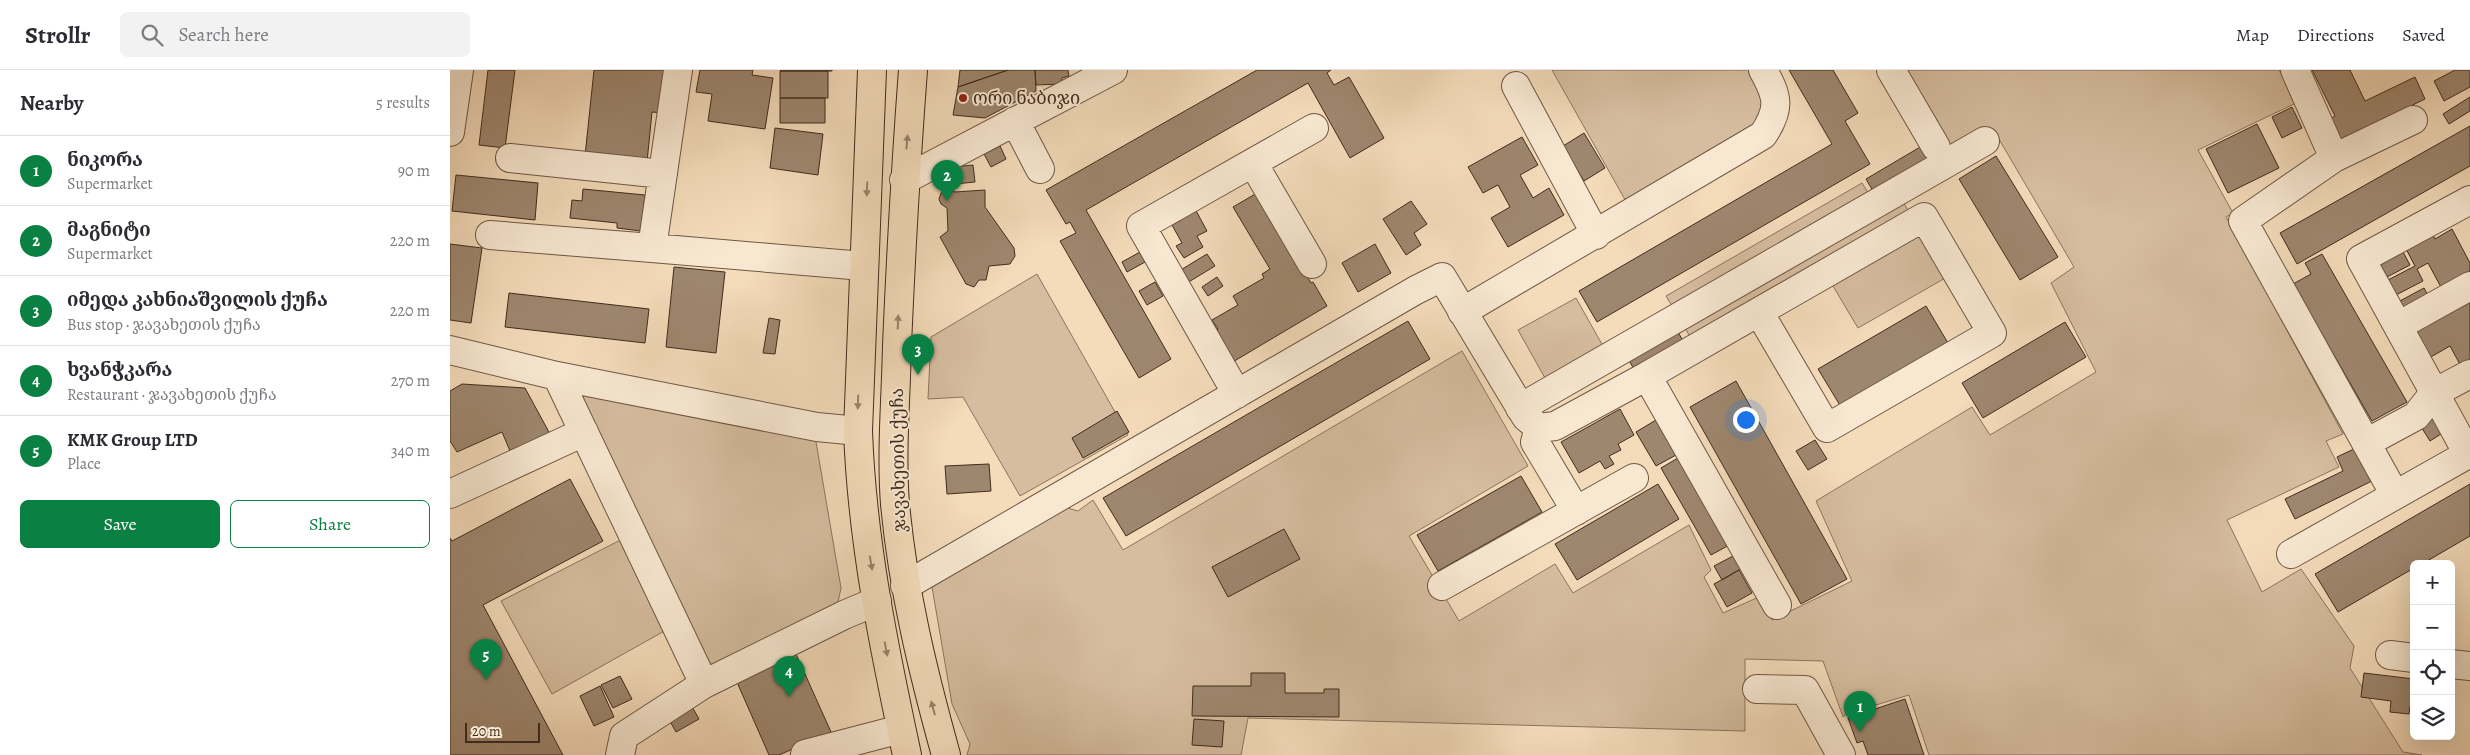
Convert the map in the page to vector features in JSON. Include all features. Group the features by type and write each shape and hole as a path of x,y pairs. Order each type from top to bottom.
{"main road":[{"name":"ჯავახეთის ქუჩა","path":"872,70 858,431 860,487 877,601 907,755"},
{"name":"ჯავახეთის ქუჩა","path":"913,70 904,180 894,444 895,503 905,586 923,670 946,755"}],"street":[{"path":"450,132 459,70"},
{"path":"652,248 678,70"},
{"path":"904,180 1113,70"},
{"path":"1462,312 1764,135 1771,123 1777,105 1774,88 1763,70"},
{"path":"1891,70 1936,147"},
{"path":"2295,70 2334,158"},
{"path":"1516,86 1596,235"},
{"path":"2395,495 2243,221 2334,158 2413,120"},
{"path":"1015,121 1040,169"},
{"path":"1237,394 1141,226 1314,128"},
{"path":"1520,408 1985,141"},
{"path":"510,158 663,174"},
{"path":"1253,163 1312,264"},
{"path":"2291,554 2469,453 2434,394 2361,259 2470,200"},
{"path":"905,586 1442,277 1520,408 1526,417 1539,428 1555,426 1647,376 1924,217 1992,333 1827,428 1759,312"},
{"path":"490,235 864,266"},
{"path":"2398,326 2470,286"},
{"path":"450,350 557,376 817,427 858,431"},
{"path":"2366,443 2416,416 2434,394 2470,374"},
{"path":"557,376 704,684"},
{"path":"1647,376 1777,605"},
{"path":"1539,428 1535,442 1576,511"},
{"path":"450,494 584,432"},
{"path":"1442,586 1634,478"},
{"path":"620,755 624,736 704,684 844,615 877,601"},
{"path":"2455,664 2470,666"},
{"path":"1757,689 1805,690 1842,755"},
{"path":"805,754 854,747 901,729"}],"shaded area":[{"path":"1552,70 1756,70 1768,106 1750,133 1628,205"},
{"path":"1896,70 2279,70 2296,103 2198,150 2233,213 2226,217 2343,434 2326,441 2339,467 2227,520 2262,592 2301,569 2354,646 2350,668 2403,752 2422,755 1929,755 1909,695 1846,714 1843,717 1823,661 1745,659 1745,731 1248,718 1241,755 967,755 970,744 952,704 932,587 945,574 1064,507 1078,511 1093,500 1123,550 1462,351 1528,466 1409,536 1459,621 1555,564 1573,593 1689,525 1711,570 1704,577 1723,613 1761,596 1772,620 1852,581 1816,501 1972,407 1990,435 2096,372 2051,283 2074,267 1993,129 1947,156"},
{"path":"1862,183 1877,207 1899,195 1947,277 1858,328 1824,271 1695,345 1666,296"},
{"path":"1037,274 1128,435 1020,496 963,397 928,399 931,337"},
{"path":"1576,298 1608,355 1550,387 1518,330"},
{"path":"575,390 815,436 841,588 838,602 734,669 713,673 684,620 552,694 501,601 642,529"}],"building":[{"path":"488,70 515,70 505,148 479,145"},
{"path":"594,70 669,70 664,113 652,112 647,162 585,156"},
{"path":"700,70 753,70 752,75 773,78 765,129 708,121 712,94 696,92"},
{"path":"832,70 832,71 780,71"},
{"path":"960,70 1008,70 958,87"},
{"path":"1008,70 1035,70 1036,91 985,118 953,115 958,87"},
{"path":"1035,70 1068,70 1069,76 1062,78 1062,84 1036,85"},
{"path":"1257,70 1331,70 1327,73 1334,85 1349,77 1384,138 1350,158 1308,83 1086,210 1171,359 1139,378 1060,241 1076,233 1070,222 1066,224 1046,190"},
{"path":"1789,70 1833,70 1858,113 1845,121 1870,164 1597,322 1579,291 1832,144"},
{"path":"2312,70 2350,70 2365,101 2415,77 2425,99 2340,140 2330,119 2335,116"},
{"path":"2455,70 2470,70 2470,87 2444,101 2434,81"},
{"path":"780,71 828,71 828,98 780,98"},
{"path":"2470,97 2470,111 2449,124 2443,114"},
{"path":"780,98 825,98 825,123 780,123"},
{"path":"2292,107 2302,128 2282,138 2272,117"},
{"path":"2257,124 2279,168 2228,193 2206,149"},
{"path":"2470,126 2470,166 2297,264 2280,233"},
{"path":"775,128 823,134 818,175 770,168"},
{"path":"1584,133 1605,168 1584,181 1563,146"},
{"path":"1522,137 1538,165 1520,175 1533,198 1549,188 1564,215 1508,247 1491,218 1510,207 1498,185 1483,193 1468,167"},
{"path":"1927,143 1939,163 1877,198 1866,179"},
{"path":"1000,146 1006,159 991,167 984,154"},
{"path":"1996,156 2058,257 2020,280 1959,179"},
{"path":"973,165 975,182 945,185 943,168"},
{"path":"456,175 538,183 535,220 452,211"},
{"path":"583,189 645,195 641,231 617,228 617,223 570,218 572,200 582,201"},
{"path":"951,189 955,192 985,190 985,207 1014,248 1015,256 1010,264 989,266 986,280 979,280 974,287 966,284 940,237 948,231 947,208 941,204 939,199 941,193"},
{"path":"1257,193 1327,306 1231,363 1212,333 1218,329 1212,320 1238,305 1233,296 1264,278 1262,274 1270,269 1233,207"},
{"path":"1411,201 1427,224 1414,233 1421,245 1406,255 1383,219"},
{"path":"1194,207 1207,231 1197,236 1203,247 1184,258 1176,246 1182,243 1172,225 1181,220 1179,216"},
{"path":"2452,229 2470,263 2470,274 2442,289 2428,263 2417,269 2423,281 2394,296 2386,281 2415,266 2405,247 2432,233 2435,239"},
{"path":"450,244 482,248 471,323 450,320"},
{"path":"1375,244 1391,273 1358,292 1342,263"},
{"path":"2402,250 2410,265 2387,277 2379,262"},
{"path":"1140,252 1145,262 1127,272 1122,262"},
{"path":"1207,254 1215,266 1187,283 1179,271"},
{"path":"2322,254 2407,402 2372,421 2293,284 2311,274 2305,263"},
{"path":"674,267 725,272 716,353 666,347"},
{"path":"1217,277 1223,286 1208,296 1202,287"},
{"path":"1155,282 1163,296 1147,305 1139,291"},
{"path":"2424,288 2432,303 2406,317 2398,302"},
{"path":"509,293 649,309 645,343 505,327"},
{"path":"2470,297 2470,363 2462,368 2450,346 2429,358 2412,329"},
{"path":"1926,306 1948,343 1841,407 1818,369"},
{"path":"769,318 780,320 775,354 763,353"},
{"path":"1408,321 1430,359 1126,536 1103,498"},
{"path":"2065,322 2086,357 1983,418 1962,383"},
{"path":"1676,328 1684,343 1635,371 1627,357"},
{"path":"1736,381 1847,579 1801,604 1690,407"},
{"path":"462,384 525,388 550,434 510,451 502,432 457,452 450,441 450,391"},
{"path":"1620,409 1634,435 1618,444 1621,450 1609,456 1614,464 1605,469 1600,461 1579,473 1561,442"},
{"path":"1117,411 1129,432 1083,458 1072,438"},
{"path":"2434,416 2444,432 2430,441 2420,425"},
{"path":"1656,420 1676,455 1656,466 1636,432"},
{"path":"1815,440 1827,459 1808,470 1796,451"},
{"path":"2358,447 2380,477 2295,519 2285,499 2343,471 2337,457"},
{"path":"1678,458 1681,465 1684,463 1731,544 1711,555 1661,468"},
{"path":"989,464 991,491 947,494 945,466"},
{"path":"1521,476 1542,512 1438,571 1417,535"},
{"path":"570,479 603,541 483,605 563,755 450,755 450,538 452,541"},
{"path":"1658,484 1679,519 1577,580 1555,544"},
{"path":"2470,484 2470,536 2429,560 2410,560 2410,570 2338,612 2315,574"},
{"path":"1284,529 1300,559 1228,597 1212,567"},
{"path":"1737,554 1744,567 1722,580 1714,566"},
{"path":"1739,570 1752,593 1727,607 1714,584"},
{"path":"796,654 831,732 779,755 769,755 736,680"},
{"path":"1251,673 1285,673 1285,693 1324,693 1324,689 1339,689 1339,717 1192,716 1193,686 1251,686"},
{"path":"2364,673 2410,679 2409,714 2390,712 2391,701 2361,697"},
{"path":"620,676 632,699 613,708 601,685"},
{"path":"600,686 614,717 594,726 580,696"},
{"path":"687,698 699,719 676,732 667,716"},
{"path":"1905,699 1924,755 1868,755 1863,741 1857,743 1848,718"},
{"path":"1194,719 1224,721 1222,747 1192,745"}],"place":[{"name":"ორი ნაბიჯი","path":"963,98"},
{"name":"მაგნიტი","path":"947,201"},
{"name":"იმედა კახნიაშვილის ქუჩა","path":"918,375"},
{"name":"KMK Group LTD","path":"486,680"},
{"name":"ხვანჭკარა","path":"789,697"},
{"name":"ნიკორა","path":"1860,732"}]}
